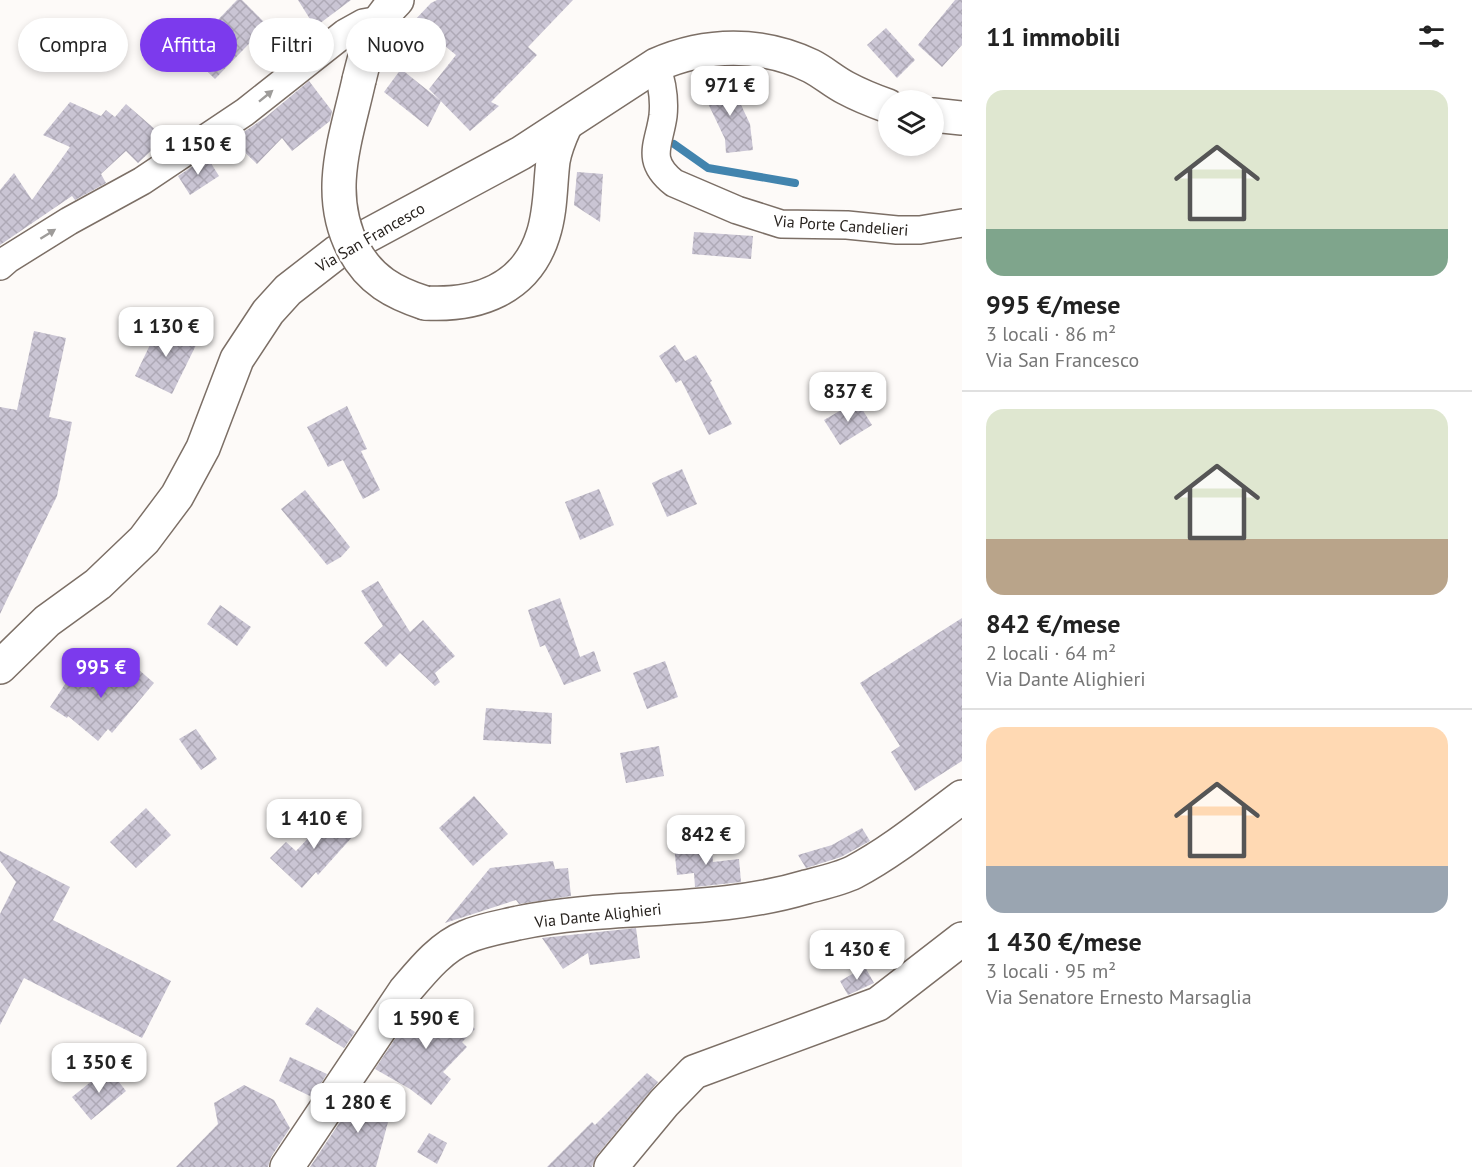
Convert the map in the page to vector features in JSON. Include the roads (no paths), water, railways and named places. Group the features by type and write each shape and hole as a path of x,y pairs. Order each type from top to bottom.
{"street":[{"path":"388,10 370,38 341,160 339,182 339,209 346,236 360,262 379,282 400,295 425,303 447,304 476,299 506,287 524,271 536,253 543,234 554,158 565,126"},
{"path":"0,266 69,221 142,181 245,112 345,33 388,10"},
{"name":"Via San Francesco","path":"0,667 47,621 98,584 144,540 177,496 203,448 237,359 268,312 288,290 337,252 521,153 656,65 676,56 701,50 748,47 776,53 811,67 845,88 878,102"},
{"name":"Via Porte Candelieri","path":"656,65 663,87 664,102 655,156 665,176 674,183 737,210 781,224 847,225 920,230 962,223"},
{"path":"944,116 962,118"},
{"path":"521,153 547,217"},
{"name":"Via Dante Alighieri","path":"287,1167 405,991 444,950 464,937 556,915 691,906 750,899 804,888 853,872 962,797"},
{"path":"611,1167 664,1103 694,1072 878,1004 962,939"}],"waterway":[{"path":"674,144 708,168 795,183"}]}
